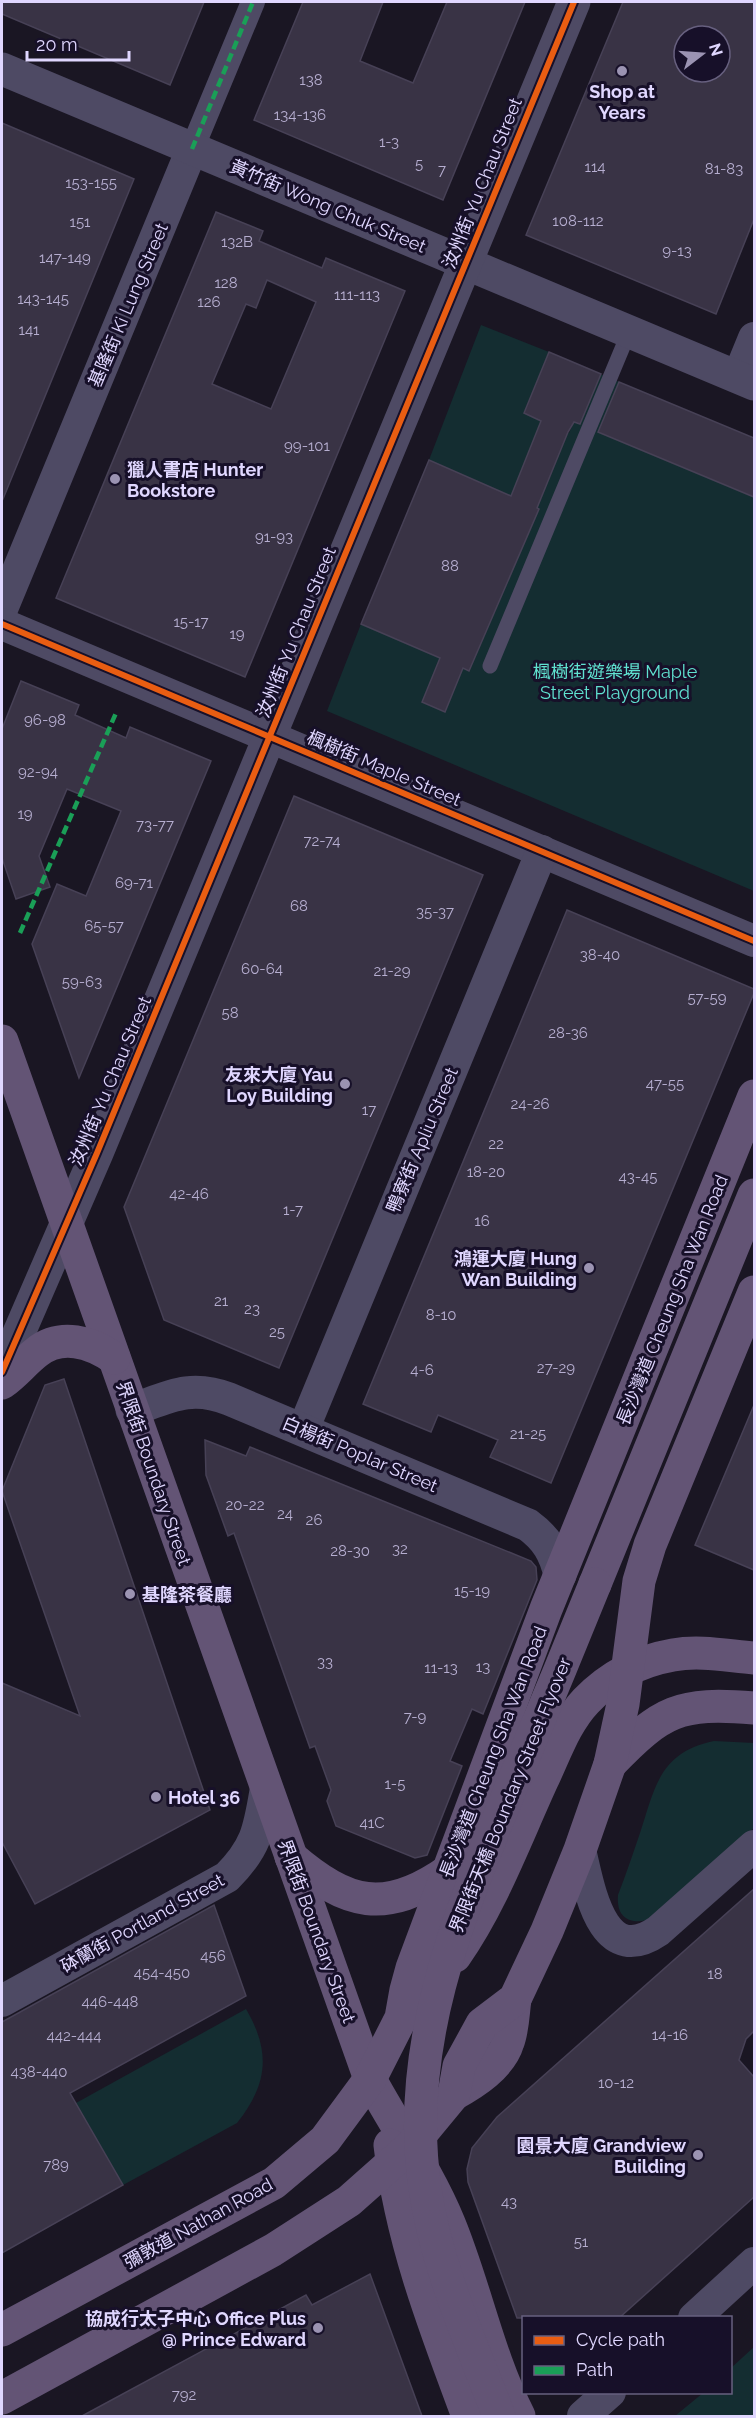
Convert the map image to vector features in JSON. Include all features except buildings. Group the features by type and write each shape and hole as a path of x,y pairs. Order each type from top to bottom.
{"main road":[{"name":"界限街 Boundary Street","path":"2,1041 370,2079 385,2107 402,2155 449,2222 504,2380 519,2416"},
{"name":"長沙灣道 Cheung Sha Wan Road","path":"401,2018 412,1968 560,1575 754,1096"},
{"name":"界限街天橋 Boundary Street Flyover","path":"499,2416 450,2288 424,2188 420,2106 424,2059 432,2011 447,1953 476,1872 754,1195"},
{"path":"2,2398 273,2250 349,2201 402,2155 454,2094 476,2082 502,2055 508,2043 515,1999 547,1931 580,1850 610,1764 628,1669 639,1581 650,1545 754,1292"},
{"path":"3,1362 18,1372 39,1350 56,1342 81,1341 98,1347 114,1358"},
{"path":"401,2018 429,1995 478,1918 566,1728 585,1702 609,1680 628,1669 674,1654 704,1653 754,1658"},
{"path":"610,1764 638,1735 667,1715 701,1706 754,1708"},
{"path":"291,1857 314,1876 339,1892 366,1898 394,1898 423,1888 448,1871"},
{"name":"彌敦道 Nathan Road","path":"2,2330 274,2182 325,2140 370,2079 401,2018"},
{"name":"界限街 Boundary Street","path":"402,2155 404,2226 422,2290 468,2416"}],"street":[{"name":"基隆街 Ki Lung Street","path":"2,609 254,2"},
{"name":"汝州街 Yu Chau Street","path":"3,1362 66,1224 574,2"},
{"name":"黃竹街 Wong Chuk Street","path":"2,69 746,381"},
{"path":"746,381 754,338"},
{"name":"楓樹街 Maple Street","path":"2,624 754,940"},
{"name":"鴨寮街 Apliu Street","path":"303,1430 542,851"},
{"name":"白楊街 Poplar Street","path":"132,1410 183,1392 205,1392 229,1399 528,1525 549,1545 560,1575"},
{"name":"砵蘭街 Portland Street","path":"2,2001 227,1876 244,1860 255,1838 266,1788"},
{"path":"580,1850 596,1911 610,1932 628,1941 649,1937 658,1932 754,1846"},
{"path":"696,2316 754,2263"},
{"path":"583,2416 608,2394"}],"lane":[{"path":"490,666 629,332"}],"green space":[{"name":"楓樹街遊樂場 Maple Street Playground","path":"481,325 549,352 524,413 569,433 595,372 754,438 754,891 327,711 361,624 469,670 539,509 429,460"},
{"path":"714,1741 754,1743 754,1828 652,1919 638,1921 626,1918 620,1910 618,1895 650,1801 662,1774 682,1754 696,1746"},
{"path":"246,2009 260,2039 262,2054 260,2081 247,2109 237,2123 123,2185 76,2103"},
{"path":"754,2347 754,2416 675,2416 702,2394 732,2394 732,2367"}],"marked path":[{"path":"192,149 253,2"},
{"path":"20,933 116,713"}],"cycle path":[{"path":"2,1372 97,1153 574,2"},
{"path":"2,624 754,941"}],"place":[{"name":"Shop at Years","path":"622,71"},
{"name":"獵人書店 Hunter Bookstore","path":"115,479"},
{"name":"友來大廈 Yau Loy Building","path":"345,1084"},
{"name":"鴻運大廈 Hung Wan Building","path":"589,1268"},
{"name":"基隆茶餐廳","path":"130,1594"},
{"name":"Hotel 36","path":"156,1797"},
{"name":"園景大廈 Grandview Building","path":"698,2155"},
{"name":"協成行太子中心 Office Plus @ Prince Edward","path":"318,2328"}]}
